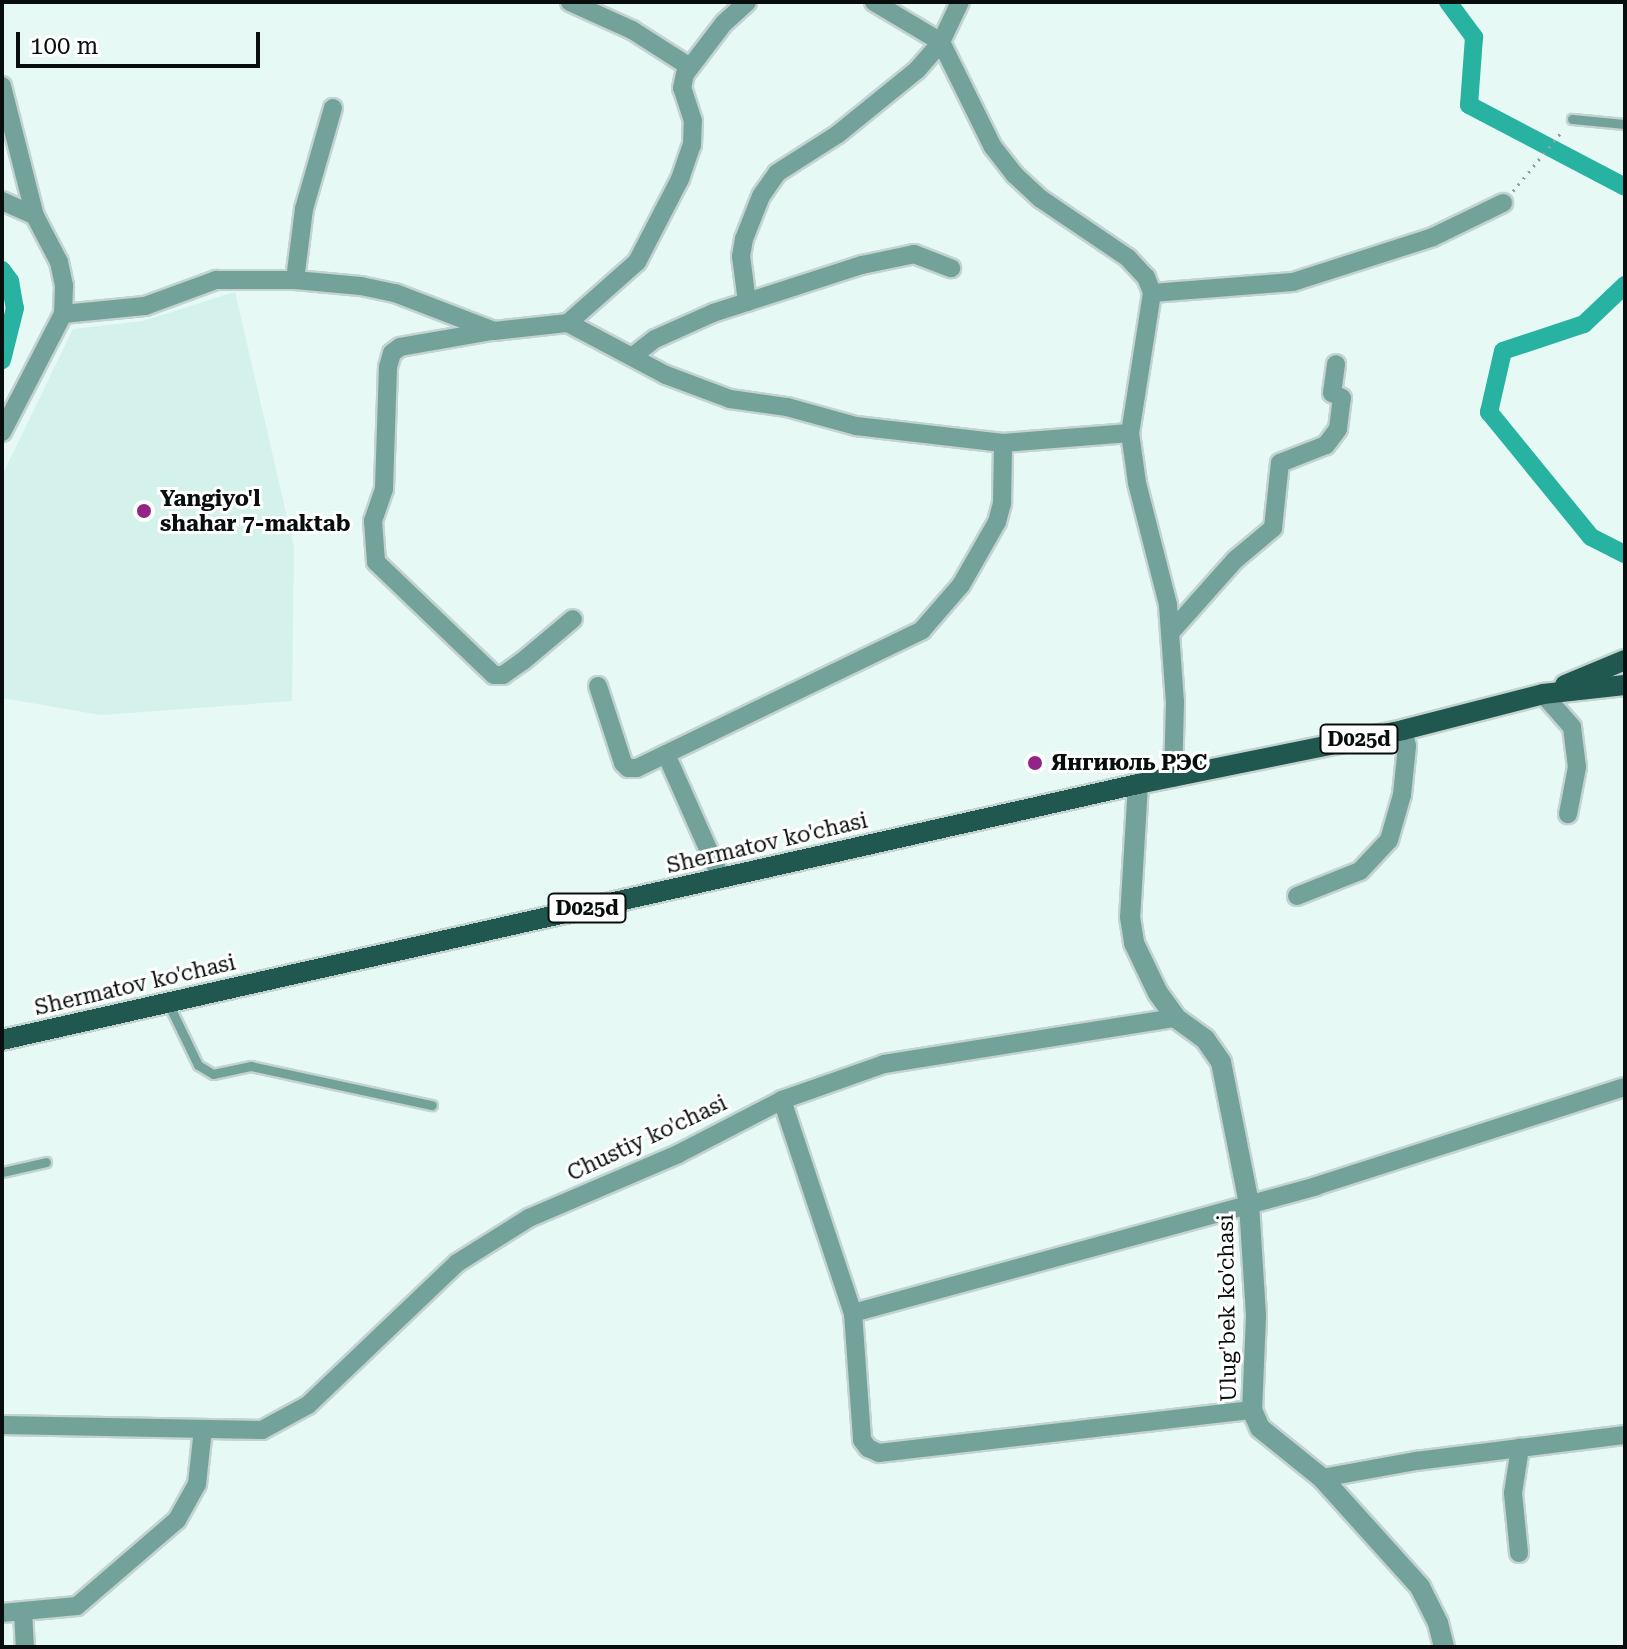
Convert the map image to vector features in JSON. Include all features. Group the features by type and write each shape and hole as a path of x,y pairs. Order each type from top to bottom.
{"main road":[{"name":"Shermatov ko'chasi","path":"2,1040 1138,784 1403,730 1543,694 1625,660"},
{"name":"Shermatov ko'chasi","path":"1543,694 1625,685"}],"street":[{"path":"570,2 632,30 690,67"},
{"path":"568,323 637,262 680,179 692,145 693,121 682,88 690,67 724,23 747,2"},
{"path":"747,302 741,256 744,239 761,196 777,173 838,134 917,70 941,42 960,2"},
{"path":"879,3 941,42 993,147 1015,175 1041,199 1128,258 1146,277 1152,293 1130,433 1137,483 1168,605 1175,702 1173,778"},
{"path":"2,86 35,216 59,262 64,286 63,314 2,432"},
{"path":"295,280 304,209 333,108"},
{"path":"2,201 35,216"},
{"path":"1152,293 1293,282 1433,237 1503,203"},
{"path":"633,356 655,339 747,302 904,255 925,256 951,268"},
{"path":"63,314 145,306 216,280 295,280 361,286 395,293 494,331"},
{"path":"573,619 503,675 494,675 376,562 373,521 384,489 388,367 392,353 400,347 494,331 568,323 666,375 730,399 787,407 856,426 1003,443 1130,433"},
{"path":"1170,633 1235,560 1273,528 1280,463 1326,445 1338,429 1342,398 1332,393 1336,364"},
{"path":"598,686 625,766 637,768 922,630 961,585 997,522 1002,503 1003,443"},
{"path":"1543,694 1572,727 1577,767 1568,814"},
{"path":"1297,896 1360,871 1389,840 1402,795 1407,746 1403,730"},
{"path":"666,754 721,878"},
{"name":"Ulug'bek ko'chasi","path":"1138,784 1130,917 1134,943 1158,993 1176,1018 1205,1039 1221,1062 1249,1204 1256,1316 1252,1410 1260,1428 1322,1478 1420,1587 1438,1623 1444,1647"},
{"name":"Chustiy ko'chasi","path":"2,1425 262,1430 308,1405 457,1263 529,1218 678,1154 782,1100 884,1064 1176,1018"},
{"path":"853,1313 1249,1204 1625,1087"},
{"path":"782,1100 853,1313 862,1440 879,1453 1252,1410"},
{"path":"2,1613 77,1606 177,1520 197,1484 203,1429"},
{"path":"1322,1478 1625,1435"},
{"path":"1519,1553 1513,1493 1520,1448"},
{"path":"23,1611 25,1647"}],"lane":[{"path":"1572,119 1625,124"},
{"path":"168,1003 198,1065 213,1074 251,1066 432,1105"},
{"path":"2,1172 46,1162"}],"path":[{"path":"1503,203 1572,119"}],"shaded area":[{"name":"Yangiyo'l shahar 7-maktab","path":"235,292 294,547 292,701 101,715 2,698 2,476 73,329 143,321"}],"waterway":[{"path":"1448,2 1474,37 1469,105 1625,187"},
{"path":"2,270 10,281 15,308 2,360"},
{"path":"1625,285 1584,324 1503,351 1489,412 1591,537 1625,554"}],"place":[{"name":"Yangiyo'l shahar 7-maktab","path":"144,511"},
{"name":"Янгиюль РЭС","path":"1035,763"}]}
